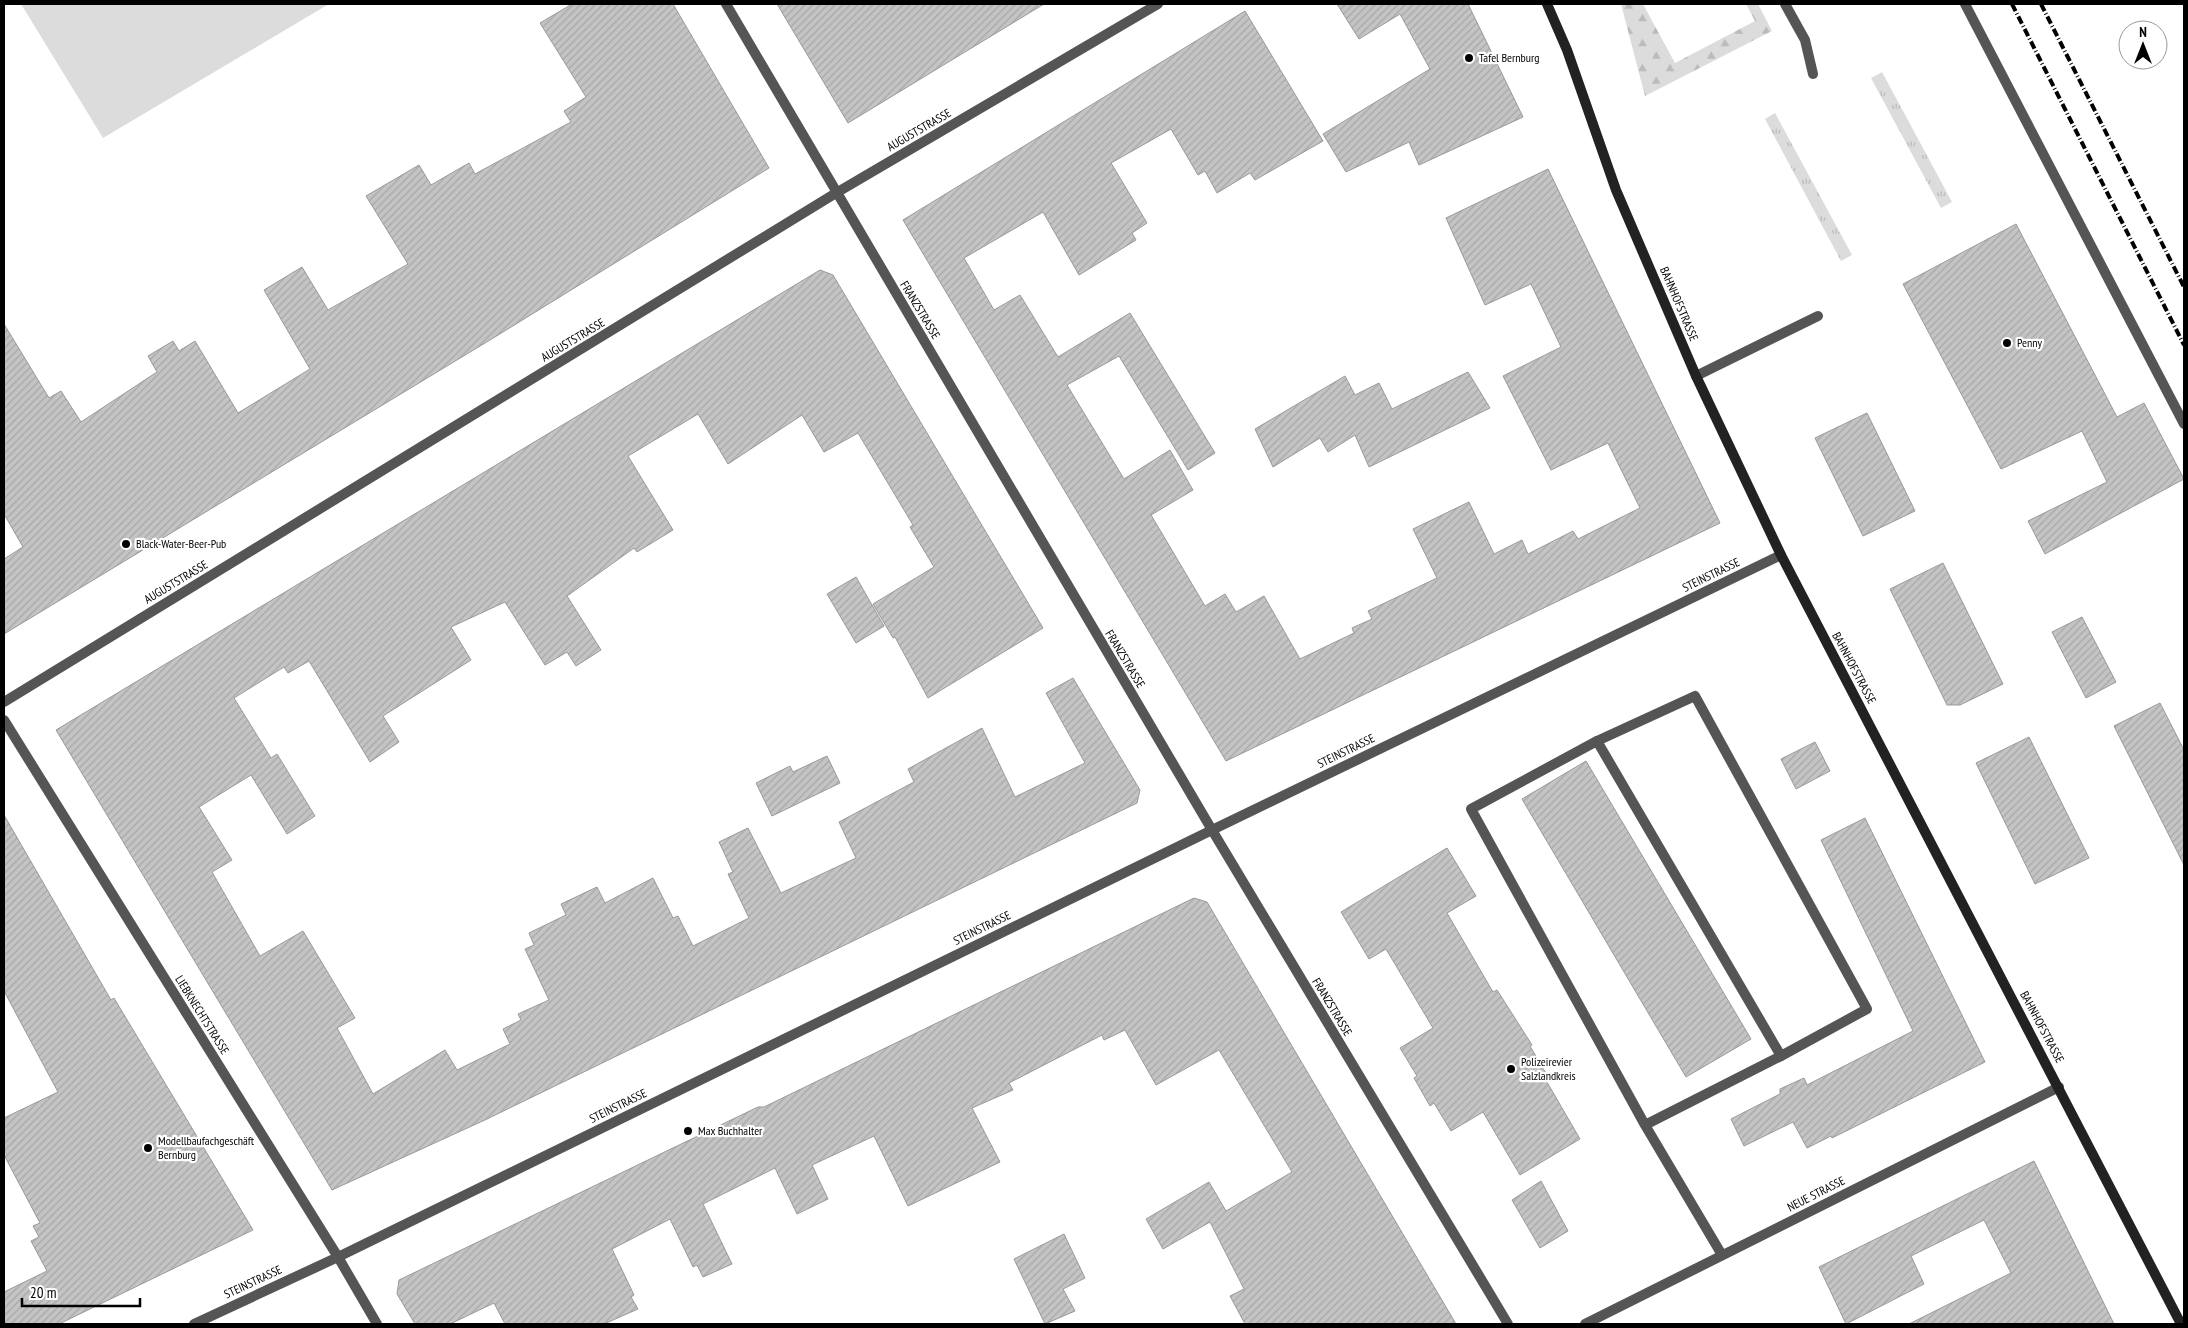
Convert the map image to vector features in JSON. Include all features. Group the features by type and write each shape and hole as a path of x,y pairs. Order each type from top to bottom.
{"main road":[{"name":"BAHNHOFSTRASSE","path":"1547,4 1567,50 1616,190 1696,376 1781,555 2182,1324"}],"street":[{"name":"FRANZSTRASSE","path":"726,4 1212,830 1508,1324"},
{"name":"AUGUSTSTRASSE","path":"4,702 836,193 1158,4"},
{"path":"1785,4 1805,40 1812,74"},
{"path":"1965,4 2184,424"},
{"path":"1696,376 1818,316"},
{"name":"STEINSTRASSE","path":"194,1324 338,1257 1212,830 1781,555"},
{"path":"1645,1125 1781,1056 1867,1009 1695,696 1597,741 1472,808 1645,1125 1722,1255"},
{"name":"LIEBKNECHTSTRASSE","path":"4,720 338,1257 377,1324"},
{"path":"1597,741 1781,1056"},
{"name":"NEUE STRASSE","path":"1585,1324 2059,1087"}],"green space":[{"path":"21,4 329,4 103,138"},
{"path":"1621,4 1643,4 1675,63 1755,21 1746,4 1758,4 1772,31 1645,96"},
{"path":"1882,72 1952,202 1941,208 1871,78"},
{"path":"1775,113 1852,255 1841,261 1765,119"}],"building":[{"path":"572,4 673,4 769,168 490,340 4,634 4,559 23,547 4,514 4,324 49,398 61,391 81,422 157,372 148,356 173,341 179,351 195,341 238,413 310,369 264,290 302,267 328,310 408,264 366,196 419,165 431,185 469,163 475,174 571,122 564,111 586,97 540,23"},
{"path":"777,4 1044,4 848,123"},
{"path":"1337,4 1468,4 1523,117 1419,165 1409,142 1346,172 1323,134 1430,69 1400,14 1359,39"},
{"path":"1245,11 1323,141 1255,180 1250,173 1217,193 1205,171 1198,175 1171,129 1111,163 1147,223 1132,233 1136,240 1079,275 1043,212 964,258 994,310 1020,295 1058,357 1130,313 1215,453 1188,470 1119,356 1067,385 1124,479 1170,450 1193,490 1151,515 1205,606 1225,594 1236,612 1264,596 1300,659 1354,633 1352,628 1372,619 1368,611 1437,578 1413,529 1469,502 1494,554 1522,540 1528,554 1573,531 1578,539 1640,508 1608,443 1551,470 1503,376 1561,347 1531,284 1485,305 1446,218 1548,169 1720,523 1226,761 903,220"},
{"name":"Penny","path":"2016,224 2117,417 2144,403 2184,479 2045,554 2028,521 2107,482 2082,431 2001,469 1903,284"},
{"path":"820,270 833,275 1043,628 928,698 895,637 893,638 873,604 934,567 910,527 913,525 858,433 824,452 802,415 728,464 698,414 628,456 673,530 637,552 634,548 567,596 601,650 576,666 567,652 545,665 505,602 451,627 471,660 383,716 399,742 370,762 309,661 288,673 284,667 234,698 271,758 277,754 315,816 287,834 251,775 199,807 232,860 212,872 260,956 303,931 355,1018 337,1028 373,1094 445,1050 457,1070 510,1044 503,1029 521,1020 518,1014 549,1000 525,949 534,945 529,933 566,915 561,904 597,887 605,903 653,878 673,918 678,916 693,946 749,918 728,874 733,872 719,842 748,828 781,893 856,858 839,822 914,782 908,769 982,728 1015,797 1085,763 1046,693 1073,678 1140,790 1137,803 487,1119 332,1190 56,730"},
{"path":"1468,372 1490,408 1369,467 1355,435 1328,452 1320,438 1273,467 1255,429 1345,376 1355,395 1379,383 1392,409"},
{"path":"1867,413 1915,511 1863,536 1815,438"},
{"path":"1943,563 2003,684 1960,705 1947,705 1890,589"},
{"path":"856,577 884,626 856,643 827,594"},
{"path":"2082,617 2116,682 2086,698 2052,632"},
{"path":"2160,703 2184,750 2184,865 2114,726"},
{"path":"2029,737 2089,858 2035,884 1976,763"},
{"path":"1815,742 1830,771 1796,789 1781,759"},
{"path":"827,756 840,783 772,816 756,783 790,766 793,772"},
{"path":"1586,761 1751,1039 1686,1077 1522,799"},
{"path":"4,815 111,1000 114,998 253,1230 59,1324 4,1324 4,1292 47,1271 31,1241 39,1237 33,1226 40,1223 4,1155 4,1118 58,1092 4,991"},
{"path":"1865,818 1985,1062 1832,1138 1831,1136 1807,1148 1793,1122 1744,1146 1731,1119 1780,1094 1780,1089 1804,1078 1807,1085 1913,1031 1821,840"},
{"path":"1447,848 1476,896 1447,913 1493,992 1497,990 1532,1045 1530,1046 1547,1075 1544,1077 1580,1139 1520,1175 1483,1112 1451,1131 1434,1103 1430,1106 1414,1078 1417,1076 1400,1048 1433,1028 1386,949 1369,959 1341,912"},
{"path":"1194,898 1207,902 1456,1324 1245,1324 1230,1296 1244,1289 1210,1222 1163,1249 1146,1219 1209,1182 1226,1211 1292,1172 1219,1050 1156,1085 1125,1030 1104,1040 1102,1035 1009,1083 1013,1090 972,1108 1000,1162 908,1206 874,1136 812,1165 828,1199 797,1214 775,1168 703,1204 732,1264 703,1277 697,1265 693,1267 670,1219 612,1249 634,1295 631,1297 638,1309 604,1324 505,1324 494,1303 450,1324 415,1324 397,1294 399,1280 758,1107 764,1107"},
{"path":"2034,1161 2114,1324 1909,1324 2011,1273 1984,1220 1911,1256 1924,1284 1846,1324 1819,1267"},
{"path":"1541,1181 1568,1231 1540,1248 1512,1200"},
{"path":"1064,1234 1085,1278 1063,1289 1075,1311 1045,1324 1014,1259"}],"railway":[{"path":"2012,4 2184,345"},
{"path":"2041,4 2184,287"}],"place":[{"name":"Tafel Bernburg","path":"1469,58"},
{"name":"Penny","path":"2007,343"},
{"name":"Black-Water-Beer-Pub","path":"126,544"},
{"name":"Polizeirevier Salzlandkreis","path":"1511,1069"},
{"name":"Max Buchhalter","path":"688,1131"},
{"name":"Modellbaufachgeschäft Bernburg","path":"148,1148"}]}
